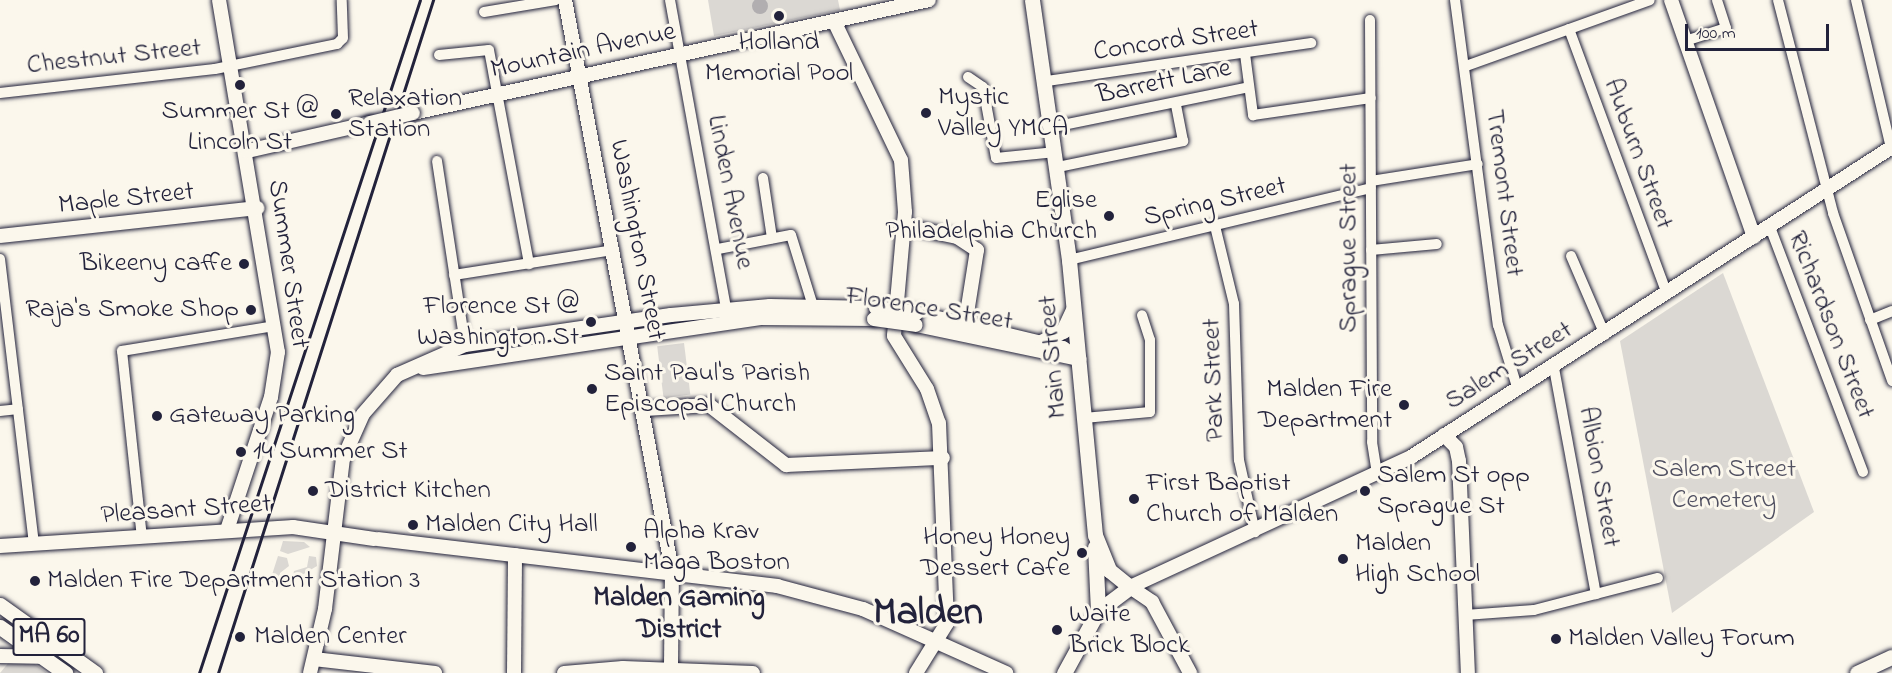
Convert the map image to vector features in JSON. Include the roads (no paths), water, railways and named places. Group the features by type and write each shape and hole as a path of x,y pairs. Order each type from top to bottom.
{"main road":[{"name":"Main Street","path":"1032,0 1047,81 1074,301 1095,535 1109,570 1130,587"},
{"path":"1041,342 1068,324 1074,301"},
{"path":"1095,535 1098,611"},
{"path":"1064,673 1098,611 1130,587"},
{"name":"MA 60","path":"0,605 95,673"},
{"name":"MA 60","path":"0,627 65,673"},
{"path":"1857,673 1892,657"},
{"path":"1882,673 1892,665"}],"street":[{"name":"Summer Street","path":"219,0 257,208 275,326 276,374 224,531"},
{"name":"Chestnut Street","path":"0,93 232,65 339,43 342,0"},
{"path":"484,12 556,0"},
{"name":"Washington Street","path":"565,0 630,328 672,570 670,669"},
{"name":"Linden Avenue","path":"670,0 718,249 727,315"},
{"name":"Mountain Avenue","path":"247,151 580,75 929,0"},
{"name":"Tremont Street","path":"1455,0 1466,66 1498,325 1518,390"},
{"path":"1466,66 1650,0"},
{"path":"1671,0 1754,237"},
{"path":"1685,41 1726,28 1717,0"},
{"path":"1778,0 1826,190 1892,381"},
{"path":"1856,0 1892,148"},
{"name":"Sprague Street","path":"1370,20 1372,459 1377,475"},
{"path":"834,21 892,133 905,182 904,226 894,340 933,401 943,458 947,623 916,673"},
{"name":"Auburn Street","path":"1569,29 1666,294"},
{"name":"Concord Street","path":"1047,81 1311,43"},
{"path":"440,54 487,48 529,264"},
{"path":"1245,54 1254,115 1371,98"},
{"path":"968,77 983,87 996,158 1057,159 1183,141 1176,104"},
{"name":"Barrett Lane","path":"1053,127 1176,104 1249,87"},
{"name":"Salem Street","path":"1130,587 1377,475 1554,368 1892,148"},
{"path":"437,161 465,345"},
{"name":"Spring Street","path":"1069,260 1215,226 1371,184 1478,164"},
{"path":"763,178 772,238"},
{"name":"Maple Street","path":"0,236 257,208"},
{"path":"904,226 957,237 975,247 978,264 965,328"},
{"name":"Park Street","path":"1215,226 1234,304 1239,460 1255,532"},
{"name":"Richardson Street","path":"1770,227 1863,472"},
{"path":"718,249 772,238 792,237 813,306"},
{"path":"1371,250 1437,244"},
{"path":"454,275 614,250"},
{"path":"1572,256 1605,335"},
{"path":"0,259 34,546"},
{"name":"Florence Street","path":"312,666 344,454 376,398 410,367 465,345 499,339 630,328 813,306 916,319 1041,342 1079,359"},
{"path":"1870,320 1892,311"},
{"name":"Florence Street","path":"727,315 875,314"},
{"path":"1084,418 1150,412 1150,340 1142,315"},
{"path":"142,538 122,351 275,326"},
{"name":"Florence Street","path":"376,398 432,365 501,354 630,328"},
{"name":"Florence Street","path":"965,328 1079,359"},
{"path":"499,339 501,354"},
{"name":"Albion Street","path":"1554,368 1596,594"},
{"path":"645,409 706,404 788,466 943,458"},
{"path":"0,411 18,409"},
{"path":"1444,435 1456,447 1459,461 1468,673"},
{"name":"Pleasant Street","path":"0,546 34,546 224,531 334,530 376,539 672,570 812,594 936,639 1006,673"},
{"path":"514,673 515,555"},
{"path":"1466,615 1534,610 1658,578"},
{"path":"1130,587 1152,602 1190,673"},
{"path":"0,656 24,652 45,659"},
{"path":"312,666 435,673"},
{"path":"564,673 670,669 753,673"}],"railway":[{"path":"199,673 420,0"},
{"path":"218,673 433,0"}],"place":[{"name":"Holland Memorial Pool","path":"779,16"},
{"name":"Summer St @ Lincoln St","path":"240,85"},
{"name":"Mystic Valley YMCA","path":"926,113"},
{"name":"Relaxation Station","path":"336,114"},
{"name":"Eglise Philadelphia Church","path":"1109,216"},
{"name":"Bikeeny caffe","path":"244,264"},
{"name":"Raja's Smoke Shop","path":"251,310"},
{"name":"Florence St @ Washington St","path":"591,322"},
{"name":"Saint Paul's Parish Episcopal Church","path":"592,389"},
{"name":"Malden Fire Department","path":"1404,405"},
{"name":"Gateway Parking","path":"157,416"},
{"name":"14 Summer St","path":"241,452"},
{"name":"District Kitchen","path":"313,491"},
{"name":"Salem St opp Sprague St","path":"1365,491"},
{"name":"First Baptist Church of Malden","path":"1134,499"},
{"name":"Malden City Hall","path":"413,525"},
{"name":"Alpha Krav Maga Boston","path":"631,547"},
{"name":"Honey Honey Dessert Cafe","path":"1082,553"},
{"name":"Malden High School","path":"1343,559"},
{"name":"Malden Fire Department Station 3","path":"35,581"},
{"name":"Waite Brick Block","path":"1057,630"},
{"name":"Malden Center","path":"240,637"},
{"name":"Malden Valley Forum","path":"1556,639"}],"district":[{"name":"Malden","path":"928,614"},
{"name":"Malden Gaming District","path":"679,615"}],"park label":[{"name":"Salem Street Cemetery","path":"1724,484"}]}
